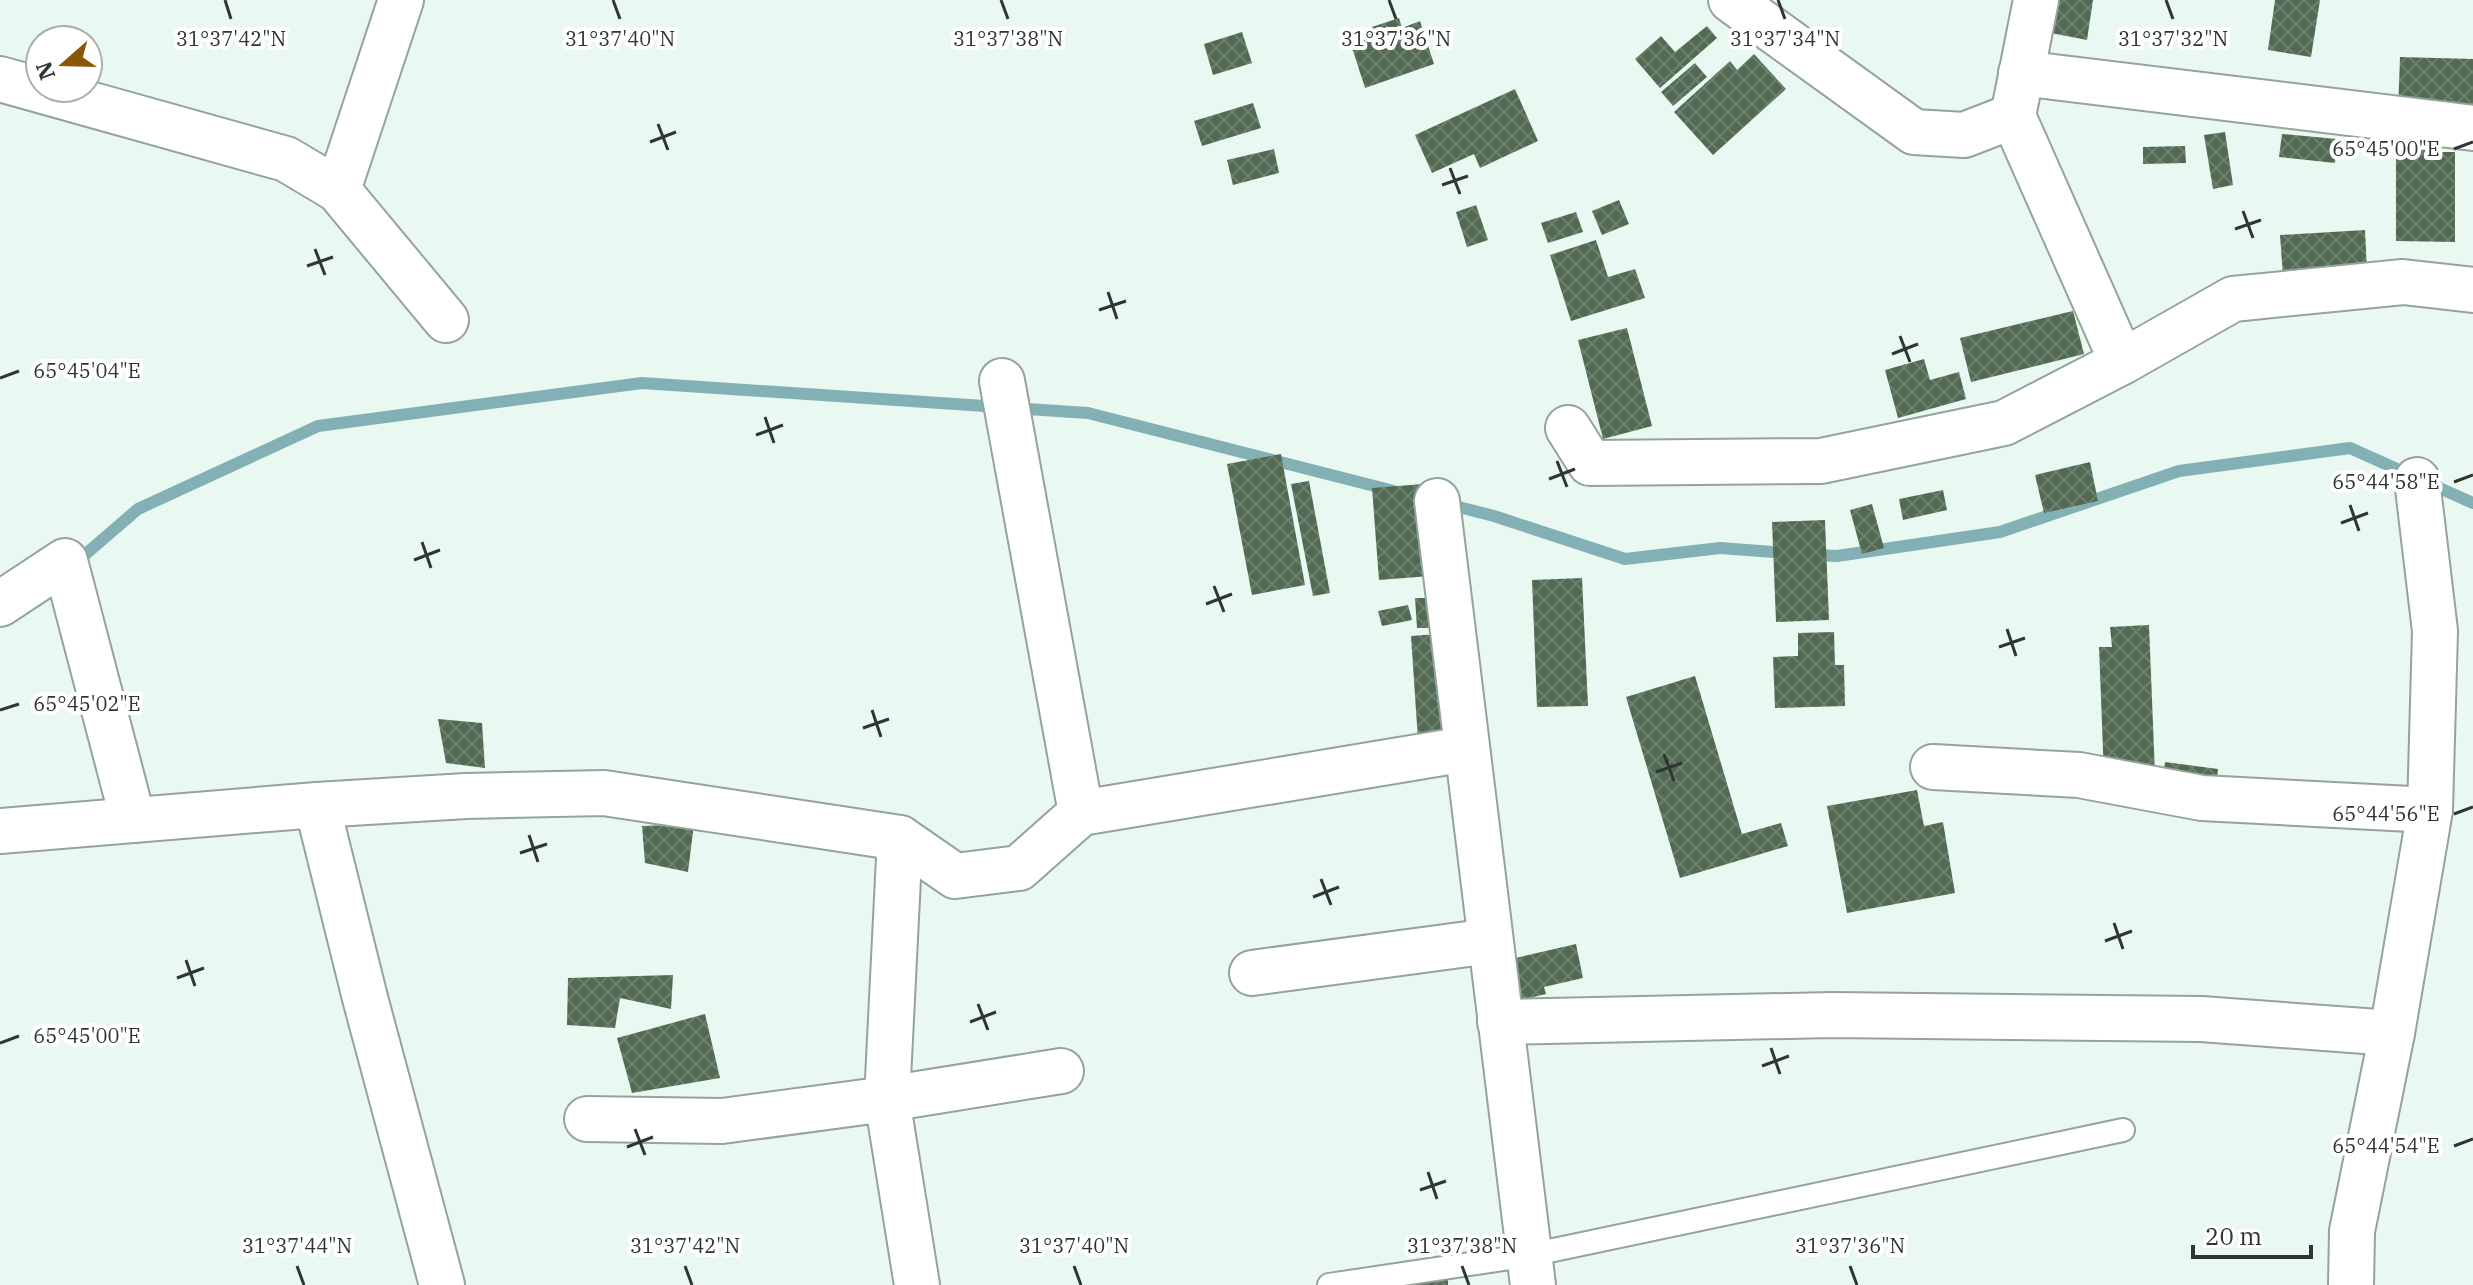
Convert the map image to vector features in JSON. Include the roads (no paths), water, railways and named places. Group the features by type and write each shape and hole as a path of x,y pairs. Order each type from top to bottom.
{"street":[{"path":"338,190 401,0"},
{"path":"1731,0 1914,132 1964,135 2013,116"},
{"path":"2036,0 2013,116 2122,362"},
{"path":"2021,73 2473,128"},
{"path":"0,79 286,159 338,190 446,320"},
{"path":"1568,428 1590,463 1821,461 2004,423 2122,362 2233,299 2403,282 2473,290"},
{"path":"1002,381 1081,813"},
{"path":"2351,1285 2352,1231 2392,1033 2430,810 2435,631 2417,480"},
{"path":"1437,501 1531,1270"},
{"path":"0,604 65,561 133,820"},
{"path":"0,831 317,805 466,796 604,793 900,838 955,876 1019,868 1081,813 1466,749"},
{"path":"1933,767 2079,775 2202,798 2430,810"},
{"path":"317,805 442,1285"},
{"path":"900,838 887,1099 917,1285"},
{"path":"1252,973 1490,941"},
{"path":"1500,1022 1832,1015 2201,1019 2392,1033"},
{"path":"587,1119 722,1121 1061,1071"}],"lane":[{"path":"1329,1285 1531,1270 2123,1130"}],"waterway":[{"path":"73,565 138,509 318,426 642,383 1088,413 1394,491"},
{"path":"1814,555 1837,556 2000,532 2179,471 2350,448 2473,503"},
{"path":"1447,504 1494,516 1625,559 1720,548 1787,553"}]}
